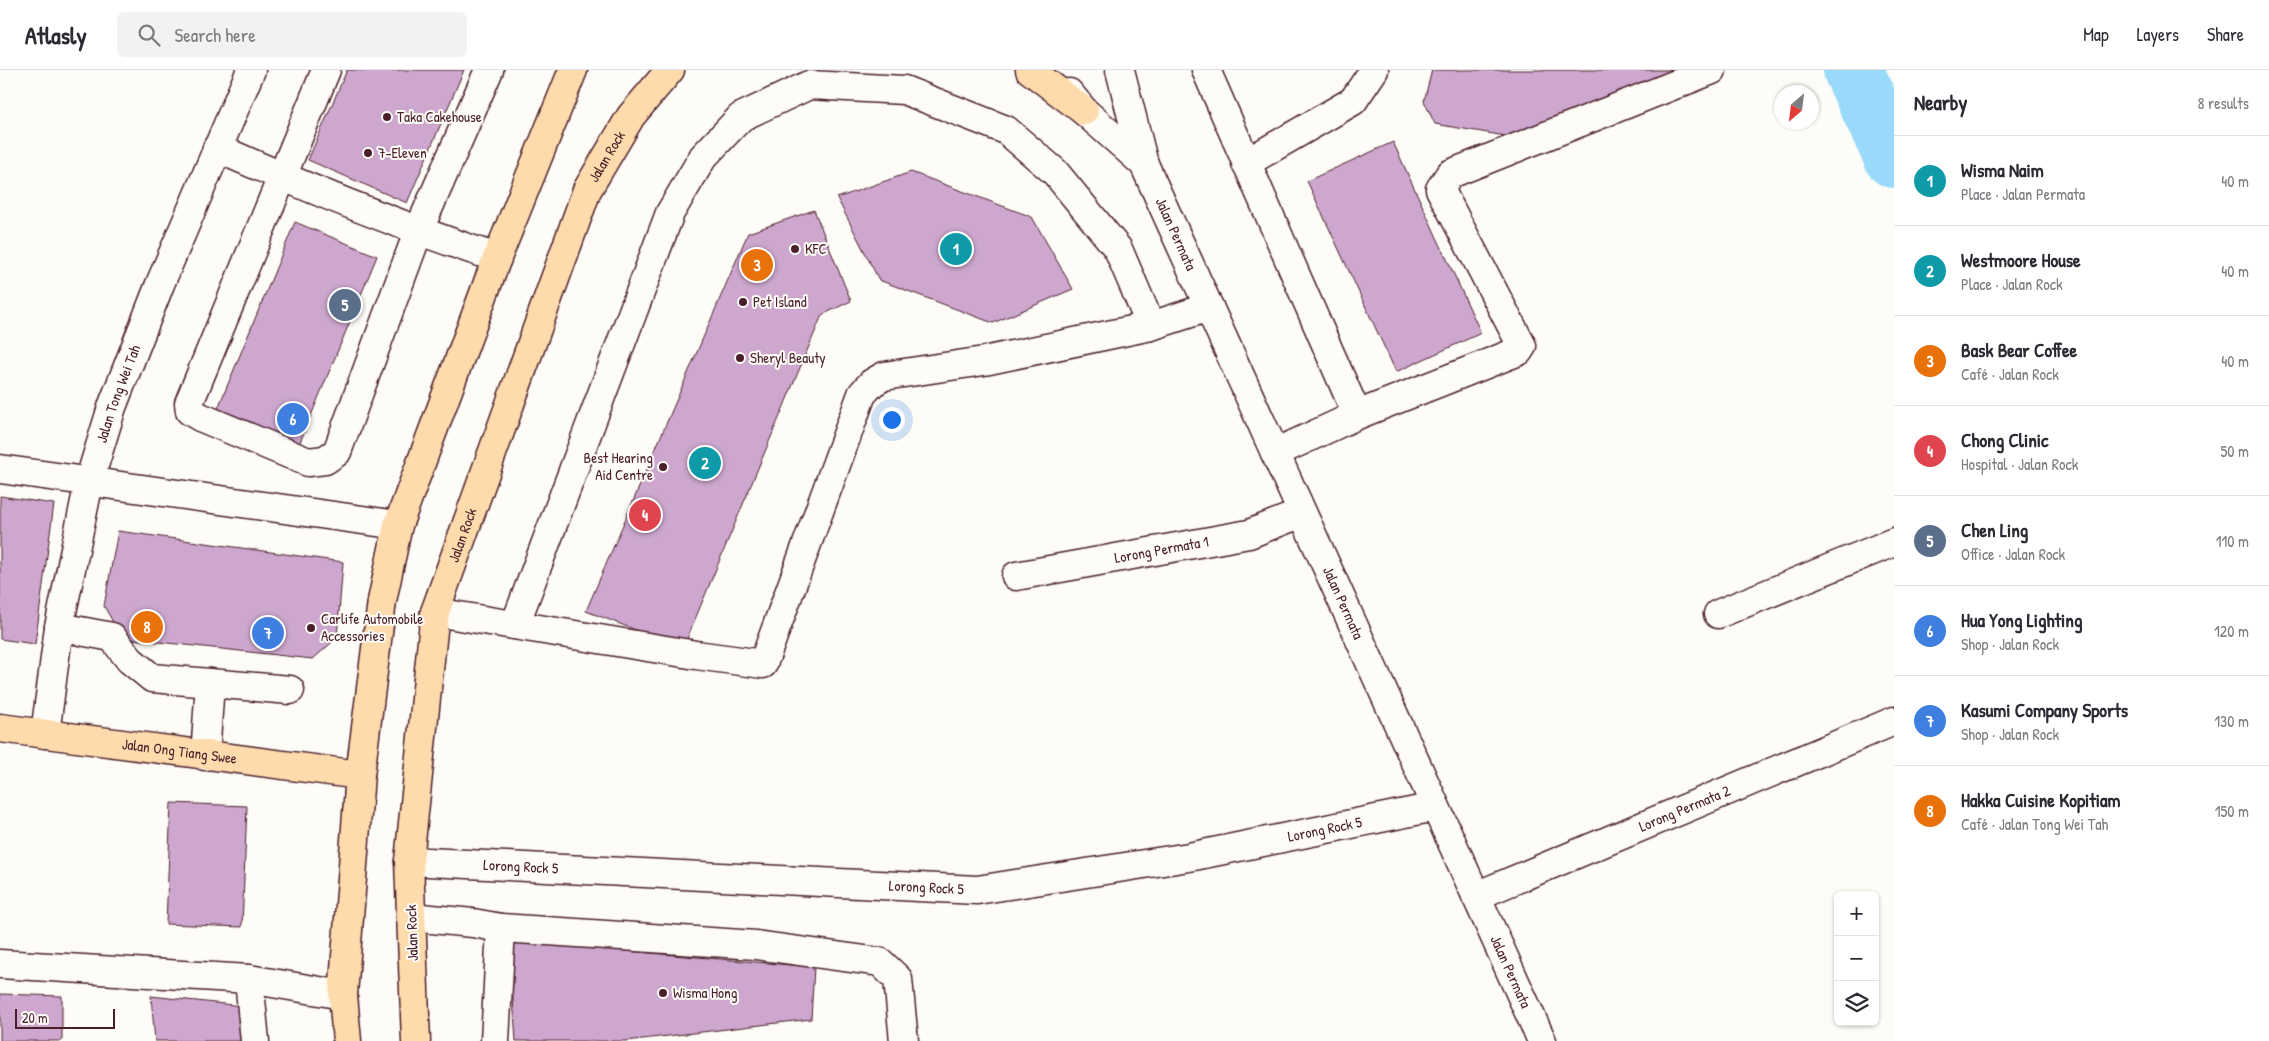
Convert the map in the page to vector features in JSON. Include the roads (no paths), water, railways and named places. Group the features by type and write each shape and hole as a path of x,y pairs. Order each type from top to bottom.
{"main road":[{"path":"347,1041 343,994 360,776 382,601 398,525 497,258 573,70"},
{"name":"Jalan Rock","path":"416,1041 409,861 435,612 587,190 631,116 670,70"},
{"path":"1030,70 1084,111"},
{"name":"Jalan Ong Tiang Swee","path":"0,728 360,776"}],"street":[{"name":"Jalan Tong Wei Tah","path":"45,734 59,627 88,482 112,407 217,148 251,70"},
{"path":"326,70 189,403 190,411 308,462 325,460 337,452 418,232 488,70"},
{"path":"1050,70 1084,111 1144,164"},
{"path":"1120,70 1144,164"},
{"path":"1206,70 1357,415"},
{"path":"1246,163 1353,100 1374,70"},
{"path":"1275,453 1357,415 1520,352 1522,346 1440,189 1450,174 1712,70"},
{"path":"514,625 670,213 703,157 741,117 809,85 904,90 1006,130 1055,172 1118,249 1151,326"},
{"path":"217,148 418,232 497,258"},
{"name":"Jalan Permata","path":"1144,164 1542,1041"},
{"path":"435,612 696,655 763,664 862,394 872,382 884,376 984,361 1151,326 1209,307"},
{"path":"0,469 398,525"},
{"name":"Lorong Permata 1","path":"1016,576 1249,534 1302,513"},
{"path":"1718,614 1894,542"},
{"path":"59,627 112,636 130,660 152,678 290,690"},
{"path":"206,756 210,683"},
{"name":"Lorong Permata 2","path":"1476,896 1894,721"},
{"name":"Lorong Rock 5","path":"409,861 977,890 1189,857 1436,807"},
{"path":"411,917 473,923 501,928 756,945 880,962 898,979 904,1041"},
{"path":"494,1041 501,928"},
{"path":"0,964 248,979 343,994"},
{"path":"248,979 256,1041"}],"waterway":[{"path":"1853,70 1894,158"}],"place":[{"name":"Taka Cakehouse","path":"387,117"},
{"name":"7-Eleven","path":"368,153"},
{"name":"KFC","path":"795,249"},
{"name":"Wisma Naim","path":"956,249"},
{"name":"Bask Bear Coffee","path":"757,265"},
{"name":"Pet Island","path":"743,302"},
{"name":"Chen Ling","path":"345,305"},
{"name":"Sheryl Beauty","path":"740,358"},
{"name":"Hua Yong Lighting","path":"293,419"},
{"name":"Westmoore House","path":"705,463"},
{"name":"Best Hearing Aid Centre","path":"663,467"},
{"name":"Chong Clinic","path":"645,515"},
{"name":"Hakka Cuisine Kopitiam","path":"147,627"},
{"name":"Carlife Automobile Accessories","path":"311,628"},
{"name":"Kasumi Company Sports","path":"268,633"},
{"name":"Wisma Hong","path":"663,993"}]}
